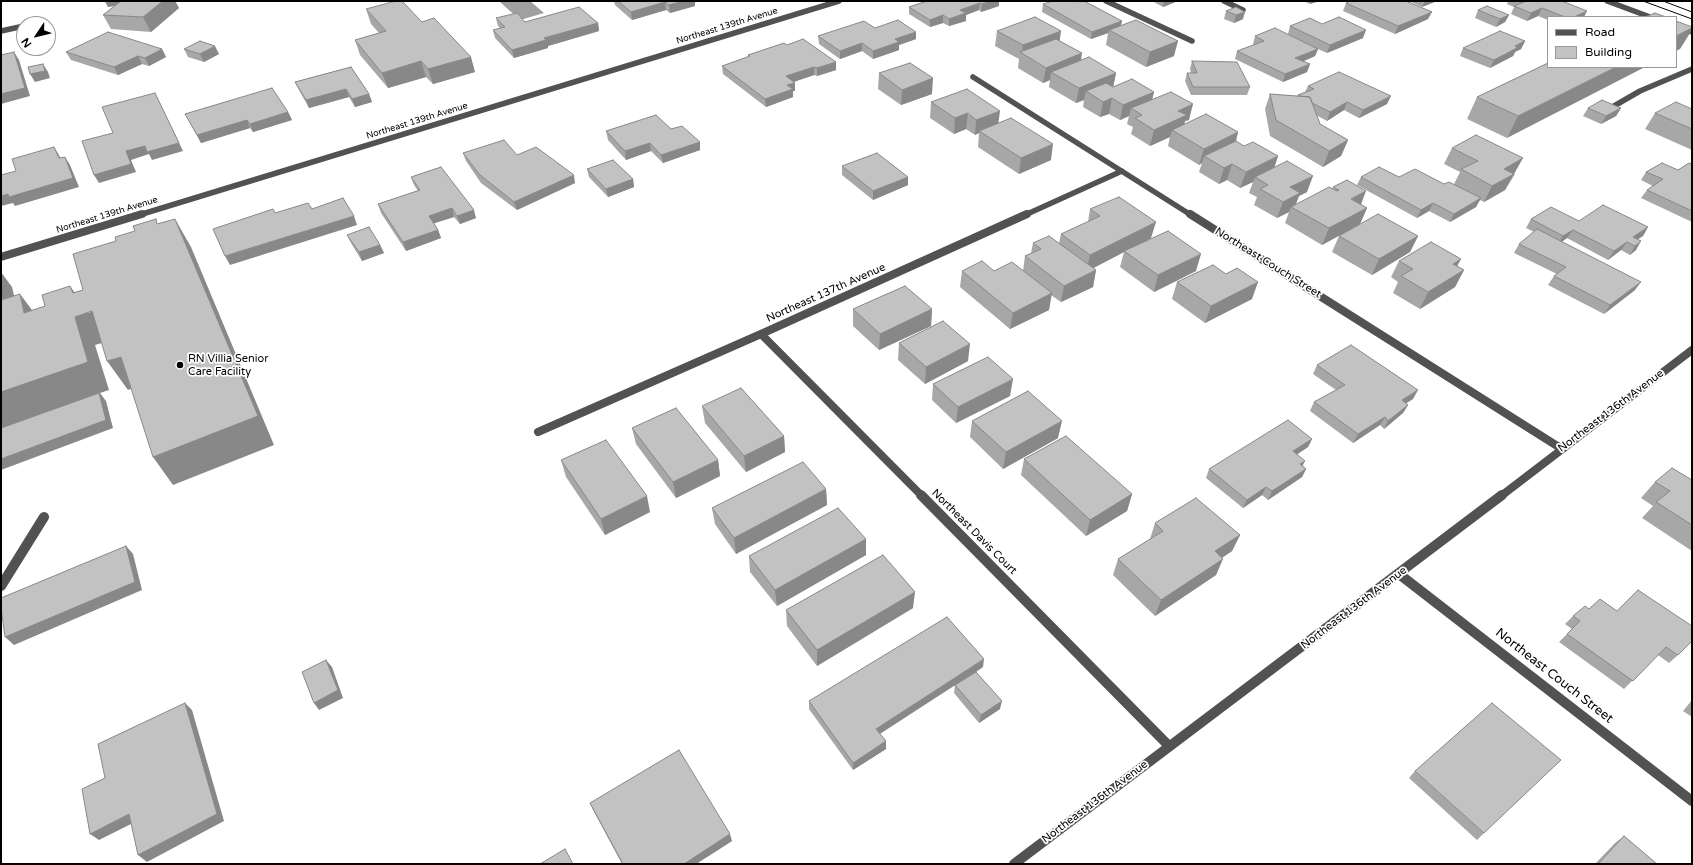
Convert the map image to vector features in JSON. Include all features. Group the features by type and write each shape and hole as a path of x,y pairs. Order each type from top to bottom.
{"street":[{"name":"Northeast 139th Avenue","path":"1,257 839,1"},
{"path":"1106,1 1192,41"},
{"path":"1224,1 1243,10"},
{"path":"1607,1 1645,16"},
{"path":"1677,26 1692,32"},
{"path":"1,31 16,28"},
{"path":"1614,106 1640,92 1692,69"},
{"name":"Northeast Couch Street","path":"973,77 1562,449"},
{"name":"Northeast 137th Avenue","path":"538,432 761,334 1122,171"},
{"name":"Northeast Davis Court","path":"761,334 1169,746"},
{"name":"Northeast 136th Avenue","path":"1014,864 1399,574 1692,350"},
{"path":"1,586 14,569 44,517"},
{"name":"Northeast Couch Street","path":"1399,574 1692,801"}],"shaded area":[{"path":"530,1 544,13 520,20 500,2"}],"building":[{"path":"121,1 163,1 143,17 103,15"},
{"path":"396,1 402,1 422,22 434,18 471,57 428,69 421,61 382,73 355,40 386,31 366,9"},
{"path":"618,1 684,1 669,5 665,2 631,12"},
{"path":"927,1 991,1 960,10 966,13 949,19 943,15 930,20 909,7"},
{"path":"1053,1 1084,1 1122,21 1092,32 1043,4"},
{"path":"1351,1 1406,1 1432,12 1398,26 1346,3"},
{"path":"1522,1 1562,1 1587,11 1576,16 1562,16 1542,8 1531,13 1514,6 1524,2"},
{"path":"1487,6 1509,15 1500,19 1478,10"},
{"path":"579,7 598,23 544,38 546,40 512,50 493,30 505,27 496,18 517,13 525,22"},
{"path":"1236,7 1245,12 1236,15 1226,11"},
{"path":"1655,13 1663,16 1648,16"},
{"path":"1035,17 1061,31 1023,45 997,31"},
{"path":"1339,17 1366,30 1330,45 1290,26 1310,18 1322,24"},
{"path":"898,20 916,32 895,39 899,42 873,51 862,43 840,51 818,36 864,21 875,28"},
{"path":"1136,20 1178,41 1150,52 1109,30"},
{"path":"1677,21 1692,28 1677,36"},
{"path":"1275,28 1318,49 1295,58 1310,64 1285,74 1237,51 1264,41 1255,36"},
{"path":"1500,31 1525,41 1515,46 1517,48 1494,60 1463,48"},
{"path":"108,32 162,49 145,58 138,56 114,67 66,52"},
{"path":"803,39 836,62 786,76 795,83 787,85 793,89 765,99 722,66 750,56 748,55 784,43 787,45"},
{"path":"1056,39 1082,53 1046,68 1020,52"},
{"path":"200,41 215,46 200,54 184,49"},
{"path":"14,52 25,88 1,94 1,55"},
{"path":"1089,57 1116,73 1079,88 1051,72"},
{"path":"1192,61 1237,62 1250,87 1193,87 1187,73 1197,73"},
{"path":"910,63 933,78 902,90 879,73"},
{"path":"1547,63 1547,68 1614,68 1518,116 1477,97"},
{"path":"43,64 45,71 30,74 28,67"},
{"path":"351,67 369,94 352,99 346,89 306,100 295,82"},
{"path":"1339,72 1391,96 1363,110 1347,102 1330,112 1312,103 1310,97 1298,95 1314,89 1308,86"},
{"path":"1132,79 1154,92 1123,105 1112,98 1103,102 1086,91 1106,83 1113,87"},
{"path":"272,88 288,112 250,124 247,120 197,135 185,114"},
{"path":"967,89 1000,111 976,120 968,113 955,118 931,102"},
{"path":"1171,92 1193,104 1178,111 1187,115 1154,130 1135,118 1142,115 1131,108"},
{"path":"155,93 179,143 147,152 145,146 126,151 131,164 94,175 82,141 113,133 102,107"},
{"path":"1270,94 1310,97 1320,124 1348,140 1329,151 1276,120"},
{"path":"1602,100 1621,108 1606,116 1588,108"},
{"path":"1676,102 1692,109 1692,129 1655,113"},
{"path":"1206,114 1238,132 1204,149 1172,130"},
{"path":"656,115 671,129 682,126 700,142 661,155 650,143 625,151 606,131"},
{"path":"1011,118 1053,144 1021,158 979,131"},
{"path":"1476,135 1523,158 1504,169 1514,174 1492,186 1461,169 1478,161 1452,148"},
{"path":"504,140 517,155 536,147 574,175 514,202 479,174 463,153"},
{"path":"1236,141 1244,146 1253,142 1278,156 1246,172 1232,164 1224,168 1204,156"},
{"path":"54,147 59,158 65,157 73,178 9,197 8,194 1,196 1,175 16,171 12,159"},
{"path":"877,153 908,177 873,191 842,166"},
{"path":"613,160 633,179 606,189 587,169"},
{"path":"1287,161 1313,176 1290,187 1300,193 1283,202 1260,189 1268,185 1255,177"},
{"path":"1662,163 1678,170 1689,163 1692,164 1692,211 1647,190 1663,179 1646,172"},
{"path":"441,167 474,210 457,216 452,208 429,216 438,230 403,242 378,204 420,190 411,177"},
{"path":"1379,167 1399,177 1415,169 1444,184 1449,182 1481,198 1454,214 1433,203 1421,210 1361,177"},
{"path":"1347,180 1366,191 1351,199 1367,208 1329,228 1291,207 1329,187 1337,191 1339,190 1333,187"},
{"path":"1119,197 1156,222 1090,255 1061,234 1100,216 1090,209"},
{"path":"343,198 354,216 225,256 213,229 273,209 275,213 308,203 312,209"},
{"path":"1603,205 1648,227 1633,237 1641,241 1635,246 1627,242 1614,251 1573,230 1563,236 1531,219 1551,207 1579,221"},
{"path":"1378,214 1418,236 1379,259 1339,236"},
{"name":"RN Villia Senior Care Facility","path":"156,219 157,224 175,219 258,416 153,457 121,357 107,361 92,311 75,317 88,362 1,392 1,300 20,294 24,313 45,306 42,295 70,286 73,293 83,290 73,254 116,241 115,237 135,231 133,226"},
{"path":"369,227 380,245 359,252 347,235"},
{"path":"1537,229 1641,282 1610,305 1554,276 1566,267 1519,244"},
{"path":"1168,231 1201,254 1158,275 1124,251"},
{"path":"1049,236 1096,270 1064,286 1025,256 1041,249 1033,243"},
{"path":"1431,242 1461,259 1453,264 1464,270 1428,292 1401,276 1413,269 1399,261"},
{"path":"982,261 994,271 1012,262 1052,293 1013,313 962,271"},
{"path":"1213,265 1226,274 1237,268 1258,282 1211,306 1177,282"},
{"path":"905,286 932,309 880,334 853,309"},
{"path":"943,321 970,344 926,367 899,343"},
{"path":"1351,345 1418,390 1402,400 1408,405 1388,421 1385,417 1358,434 1314,402 1345,385 1317,365"},
{"path":"988,357 1013,379 958,407 933,384"},
{"path":"741,388 784,436 744,456 702,406"},
{"path":"1028,391 1062,421 1006,452 972,421"},
{"path":"99,393 106,420 1,459 1,428"},
{"path":"676,408 718,460 673,482 632,428"},
{"path":"1288,420 1312,439 1293,451 1305,461 1300,464 1306,469 1272,491 1266,487 1247,500 1209,469"},
{"path":"1066,436 1132,494 1090,520 1024,459"},
{"path":"606,440 647,496 601,519 561,460"},
{"path":"803,462 826,489 734,538 712,508"},
{"path":"1672,468 1692,480 1692,525 1656,502 1670,491 1655,482"},
{"path":"1196,498 1240,535 1215,551 1223,559 1161,600 1118,559 1163,531 1155,523"},
{"path":"838,508 866,539 775,590 749,556"},
{"path":"126,546 135,582 5,637 1,598"},
{"path":"883,555 915,592 817,650 786,610"},
{"path":"1638,590 1692,626 1692,641 1678,655 1666,647 1633,681 1567,634 1580,621 1573,616 1585,606 1589,609 1600,599 1617,611"},
{"path":"947,617 984,659 876,729 886,741 853,763 809,701"},
{"path":"326,660 338,690 314,703 302,672"},
{"path":"976,672 1002,701 981,715 955,685"},
{"path":"185,703 217,814 138,855 129,814 90,834 82,789 105,778 98,744"},
{"path":"1492,703 1561,760 1484,833 1415,771"},
{"path":"679,750 730,834 684,864 623,864 590,803"},
{"path":"1624,836 1657,864 1598,864"},
{"path":"565,849 573,864 540,864"}],"tram line":[{"path":"1643,1 1692,19"},
{"path":"1663,1 1692,12"}],"place":[{"name":"RN Villia Senior Care Facility","path":"180,365"}]}
